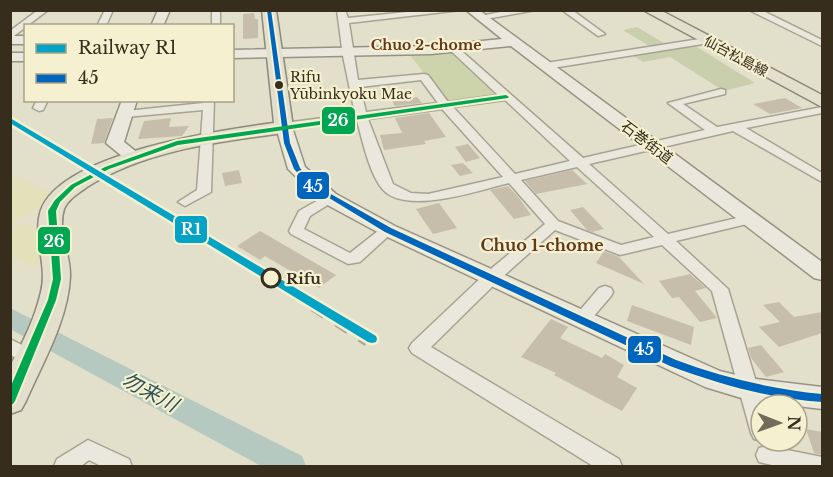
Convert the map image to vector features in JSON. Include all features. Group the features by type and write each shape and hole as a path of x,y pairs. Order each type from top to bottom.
{"main road":[{"path":"10,401 24,351 52,300 58,265 51,223 52,211 66,192 107,168 134,157 207,137 284,127 269,10"},
{"name":"仙台松島線","path":"649,10 822,102"},
{"name":"仙台松島線","path":"659,10 822,96"}],"street":[{"path":"10,24 27,23 44,10"},
{"path":"101,24 109,10"},
{"path":"158,24 164,10"},
{"path":"342,10 346,21 347,52 360,117 383,177 387,186 396,193 418,199 715,131 822,110"},
{"path":"346,21 457,10"},
{"path":"476,14 532,10"},
{"path":"566,10 601,34"},
{"path":"753,10 822,43"},
{"name":"石巻街道","path":"476,14 822,273"},
{"path":"10,38 24,26"},
{"path":"546,66 706,40"},
{"path":"234,54 454,49 513,42"},
{"path":"454,49 720,289 749,393"},
{"path":"354,84 424,77 445,105 554,224 620,250 750,219"},
{"path":"715,131 674,103 721,92"},
{"path":"506,97 284,127 297,169 329,198 388,230 714,380 748,389 822,399"},
{"path":"107,168 128,107 209,103 204,192 184,202"},
{"path":"735,127 822,178"},
{"path":"115,143 134,157"},
{"path":"329,198 303,214 296,231 348,259 354,258 388,230"},
{"path":"554,224 492,277 418,348 611,466"},
{"path":"582,319 605,292"},
{"path":"65,466 88,449 122,466"},
{"path":"767,454 822,466"}],"shaded area":[{"path":"16,176 51,193 36,209 11,224 11,179"},
{"path":"21,222 36,228 40,263 33,267 11,256 11,229"}],"green space":[{"path":"637,27 667,45 651,47 623,30"},
{"path":"692,44 755,83 724,91 670,57 643,62 630,54"},
{"path":"452,53 497,93 497,96 450,102 445,100 410,55"}],"building":[{"path":"254,13 255,19 258,19 258,38 243,39 243,14"},
{"path":"417,97 422,103 395,106 392,101"},
{"path":"785,98 802,108 770,114 753,104"},
{"path":"429,113 446,137 424,141 426,144 384,150 380,135 402,133 395,118"},
{"path":"113,118 104,143 91,144 97,119"},
{"path":"171,118 169,127 189,126 182,136 138,139 144,121"},
{"path":"468,144 480,158 466,162 455,147"},
{"path":"463,163 473,173 460,176 451,165"},
{"path":"239,170 242,183 225,186 222,173"},
{"path":"572,170 587,184 536,194 525,181"},
{"path":"508,186 531,215 514,219 490,190"},
{"path":"439,203 457,228 433,234 416,209"},
{"path":"583,207 604,229 592,232 587,230 570,210"},
{"name":"Rifu","path":"260,231 336,275 319,288 265,256 260,260 237,246"},
{"path":"604,251 619,257 644,284 596,263"},
{"path":"690,274 706,288 695,291 717,318 700,322 679,297 672,298 659,281"},
{"path":"779,302 794,317 822,312 822,333 779,347 759,327 780,322 763,305"},
{"path":"632,305 694,327 691,345 627,321"},
{"path":"551,319 568,327 560,338 602,358 605,354 624,365 617,377 637,388 622,411 554,375 556,373 521,357"},
{"path":"761,345 784,372 766,377 751,358 748,348"},
{"path":"809,430 822,432 822,455 814,453"}],"waterway":[{"name":"勿来川","path":"10,317 290,466"}],"railway":[{"path":"10,123 104,180"},
{"path":"102,179 315,310"},
{"path":"312,309 366,344"}],"rail line":[{"name":"R1","path":"10,120 372,339"}],"transit line":[{"name":"45","path":"269,10 287,143 297,169 313,186 388,230 673,363 747,386 822,398"},
{"name":"26","path":"10,401 52,300 57,279 52,211 57,201 73,186 107,168 177,143 506,97"}],"place":[{"name":"Rifu Yūbinkyoku Mae","path":"279,85"},
{"name":"Rifu","path":"271,278"}],"district":[{"name":"Chuo 2-chome","path":"426,45"},
{"name":"Chuo 1-chome","path":"542,245"}]}
